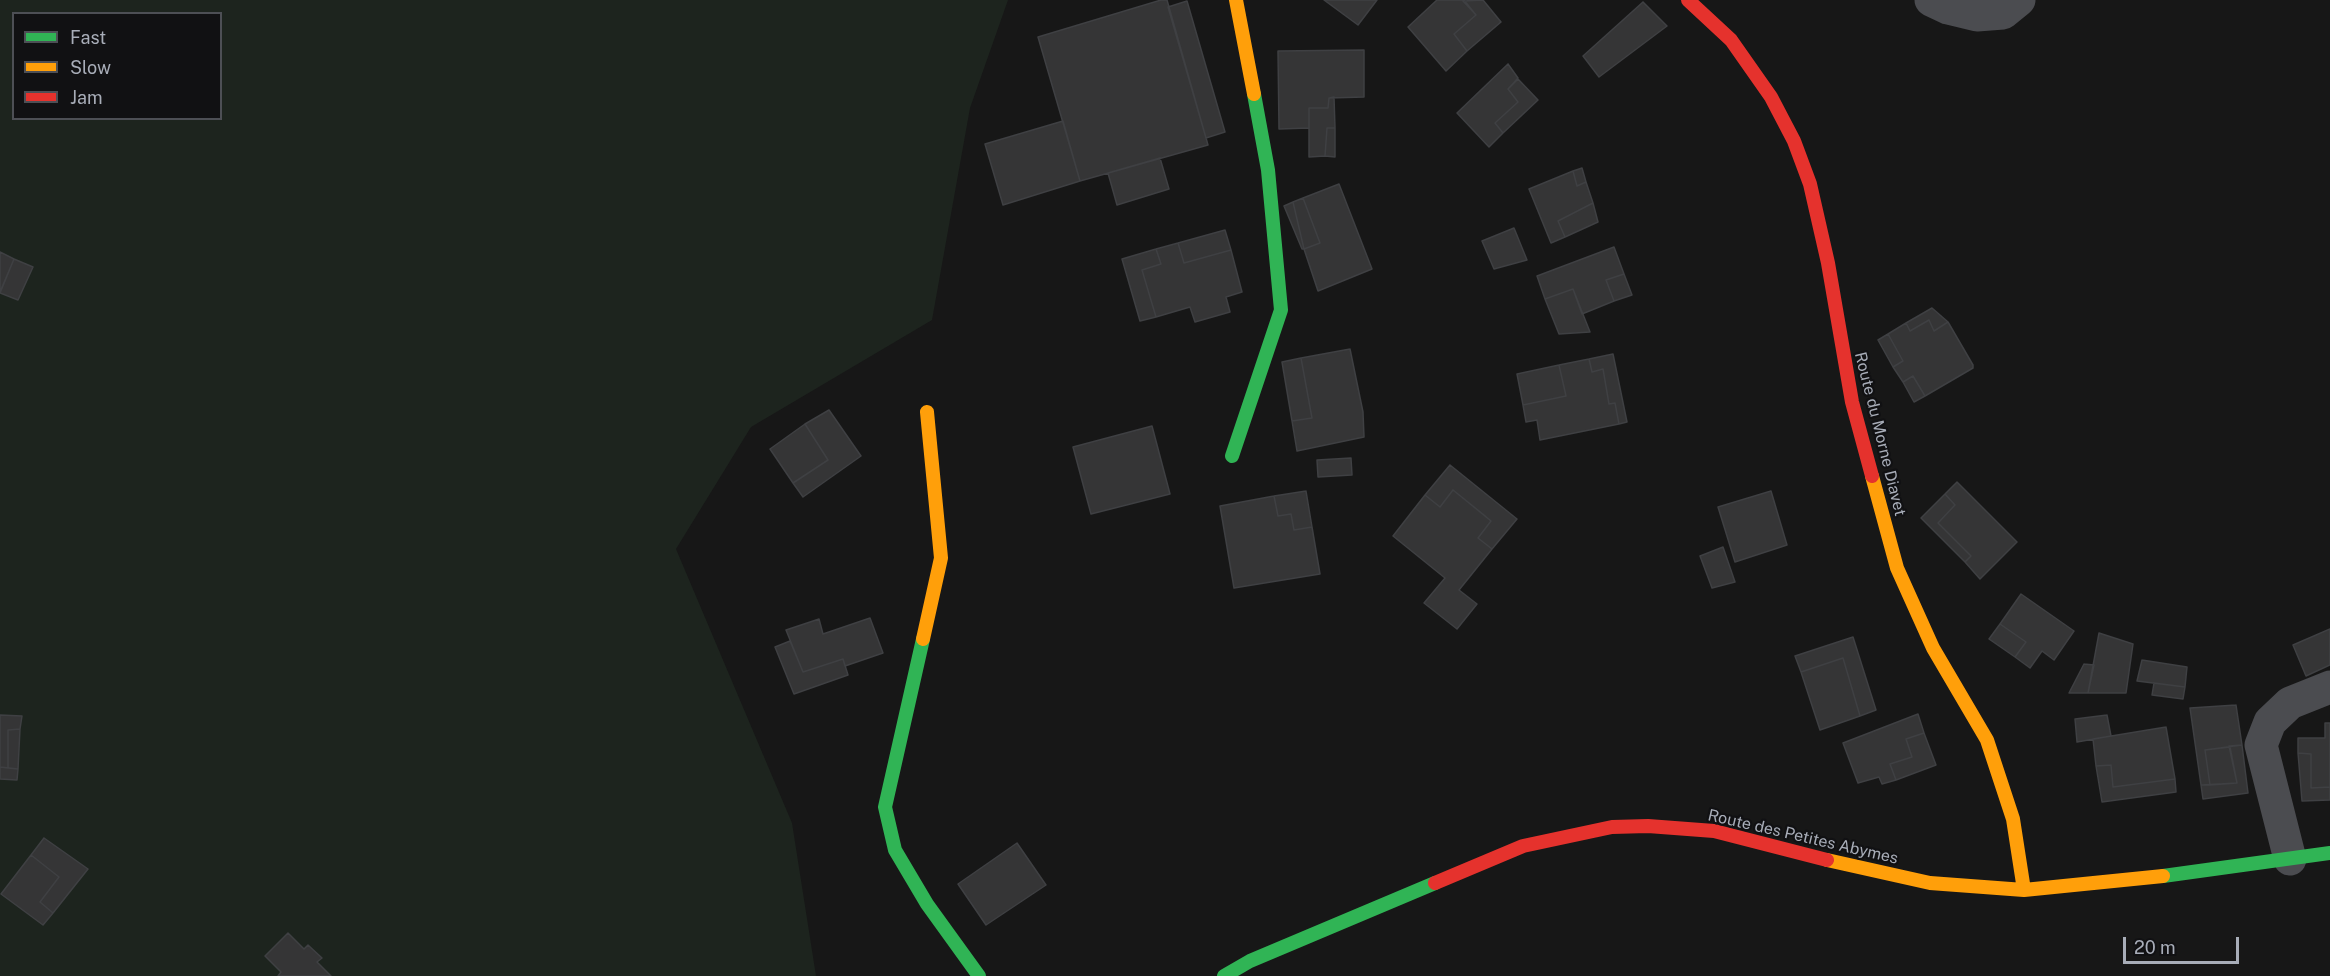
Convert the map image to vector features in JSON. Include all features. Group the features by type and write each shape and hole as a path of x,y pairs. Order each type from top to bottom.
{"street":[{"path":"1232,456 1281,310 1268,170 1236,0"},
{"name":"Route du Morne Diavet","path":"1688,0 1731,40 1771,97 1794,141 1810,184 1828,263 1852,402 1897,568 1933,648 1987,740 2013,819 2024,890"},
{"path":"1931,0 1948,8 1977,15 2003,13 2019,0"},
{"path":"927,412 941,558 885,807 895,850 927,904 979,976"},
{"path":"2290,859 2261,745 2270,722 2290,703 2330,687"},
{"name":"Route des Petites Abymes","path":"1224,976 1250,961 1523,846 1612,827 1648,826 1714,831 1810,856 1930,883 2024,890 2181,874 2330,853"}],"shaded area":[{"path":"0,0 1008,0 970,108 932,320 751,427 676,549 792,823 816,976 0,976"}],"building":[{"path":"1167,0 1208,145 1080,181 1038,37"},
{"path":"1324,0 1377,0 1358,25"},
{"path":"1437,0 1464,0 1476,15 1454,34 1467,51 1446,71 1408,27"},
{"path":"1483,0 1501,22 1467,51 1454,34 1476,15 1463,1"},
{"path":"1187,1 1225,132 1206,138 1168,7"},
{"path":"1643,2 1667,26 1599,77 1583,56"},
{"path":"1364,50 1364,97 1329,98 1328,108 1309,108 1309,128 1279,129 1278,51"},
{"path":"1508,64 1518,78 1508,89 1518,102 1495,123 1503,133 1489,147 1457,113"},
{"path":"1518,79 1538,100 1503,133 1495,123 1518,102 1508,89"},
{"path":"1334,97 1335,128 1327,128 1325,156 1309,157 1309,108 1328,108 1329,98"},
{"path":"1063,121 1080,181 1003,205 985,144"},
{"path":"1327,128 1335,128 1335,157 1325,156"},
{"path":"1160,158 1169,189 1117,205 1108,173"},
{"path":"1582,168 1586,182 1577,186 1573,171"},
{"path":"1573,171 1577,186 1586,182 1593,203 1558,221 1565,237 1551,243 1529,189"},
{"path":"1339,184 1372,269 1318,291 1304,249 1320,243 1303,198"},
{"path":"1303,198 1320,243 1304,249 1293,202"},
{"path":"1293,202 1304,249 1302,249 1284,206"},
{"path":"1593,203 1598,222 1565,237 1558,221"},
{"path":"1514,228 1527,260 1494,269 1482,241"},
{"path":"1225,230 1231,250 1184,263 1178,243"},
{"path":"1178,243 1184,263 1231,250 1242,292 1226,297 1230,312 1195,322 1190,307 1156,317 1142,270 1161,264 1156,249"},
{"path":"1614,247 1624,274 1606,280 1614,301 1582,314 1573,289 1545,299 1537,276"},
{"path":"1156,249 1161,264 1142,270 1156,317 1140,321 1122,259"},
{"path":"0,252 14,259 0,292"},
{"path":"14,259 33,267 18,300 0,293"},
{"path":"1624,274 1632,295 1614,301 1606,280"},
{"path":"1573,289 1590,332 1559,334 1545,299"},
{"path":"1932,308 1948,322 1934,331 1929,320 1910,331 1906,323"},
{"path":"1929,320 1934,331 1948,322 1973,368 1925,396 1913,376 1903,382 1893,367 1903,361 1888,334 1906,323 1910,331"},
{"path":"1888,334 1903,361 1893,367 1878,340"},
{"path":"1350,349 1363,412 1364,437 1297,451 1292,421 1312,418 1301,358"},
{"path":"1613,354 1627,422 1619,424 1615,403 1609,404 1603,369 1592,372 1589,359"},
{"path":"1301,358 1312,418 1292,421 1282,362"},
{"path":"1589,359 1592,372 1603,369 1609,404 1615,403 1619,424 1540,440 1537,420 1526,422 1523,405 1566,396 1559,365"},
{"path":"1559,365 1566,396 1523,405 1517,374"},
{"path":"1913,376 1925,396 1914,402 1903,382"},
{"path":"829,410 861,456 803,497 793,483 828,460 805,424"},
{"path":"805,424 828,460 793,483 770,449"},
{"path":"1152,426 1170,494 1091,514 1073,447"},
{"path":"1351,458 1352,475 1318,477 1317,460"},
{"path":"1450,465 1517,519 1492,549 1478,538 1491,521 1453,490 1440,507 1425,495"},
{"path":"1957,482 2017,542 1980,579 1965,562 1971,556 1938,523 1955,505 1945,494"},
{"path":"1453,490 1491,521 1478,538 1492,549 1459,590 1477,604 1457,629 1424,603 1445,578 1393,536 1425,495 1440,507"},
{"path":"1306,491 1312,527 1294,530 1291,514 1278,516 1274,496"},
{"path":"1771,491 1787,545 1735,562 1718,507"},
{"path":"1945,494 1955,505 1938,523 1971,556 1965,562 1921,518"},
{"path":"1274,496 1278,516 1291,514 1294,530 1312,527 1320,574 1234,588 1220,506"},
{"path":"1723,547 1735,582 1712,588 1700,556"},
{"path":"2021,594 2074,631 2054,660 2042,651 2030,668 2015,657 2026,642 2000,624"},
{"path":"870,618 883,653 845,666 843,659 803,672 786,630 819,619 823,634"},
{"path":"2000,624 2026,642 2015,657 1989,639"},
{"path":"2330,629 2330,665 2306,676 2293,645"},
{"path":"2099,633 2133,644 2126,693 2088,693"},
{"path":"1853,637 1876,710 1860,716 1843,658 1801,672 1795,656"},
{"path":"790,641 803,672 843,659 848,675 794,694 775,647"},
{"path":"1843,658 1860,716 1820,730 1801,672"},
{"path":"2142,660 2187,667 2185,687 2137,681"},
{"path":"2084,664 2094,665 2088,693 2069,693"},
{"path":"2154,683 2185,687 2183,699 2152,695"},
{"path":"2236,705 2242,745 2205,750 2210,785 2201,785 2190,708"},
{"path":"1918,714 1924,733 1906,739 1912,757 1890,764 1896,780 1882,784 1879,777 1858,783 1843,743"},
{"path":"0,715 22,716 20,729 8,730 8,768 0,767"},
{"path":"2107,715 2111,736 2077,742 2075,719"},
{"path":"2325,723 2330,723 2330,787 2311,788 2311,754 2298,753 2298,738 2325,738"},
{"path":"2166,727 2175,779 2113,787 2111,765 2096,766 2093,739"},
{"path":"20,729 18,769 8,768 8,730"},
{"path":"1924,733 1936,765 1896,780 1890,764 1912,757 1906,739"},
{"path":"2242,745 2248,793 2203,799 2201,785 2237,783 2229,746"},
{"path":"2230,747 2237,783 2210,785 2205,750"},
{"path":"2298,753 2311,754 2311,788 2330,787 2330,800 2302,801"},
{"path":"2111,765 2113,787 2175,779 2176,792 2102,802 2096,766"},
{"path":"0,767 18,769 17,780 0,779"},
{"path":"44,838 88,869 53,913 40,902 59,877 31,855"},
{"path":"1017,843 1046,885 986,925 958,884"},
{"path":"31,855 59,877 40,902 53,913 43,925 1,894"},
{"path":"288,933 304,949 308,945 322,958 317,962 331,976 278,976 281,972 265,956"}],"traffic: fast":[{"path":"1232,456 1281,310 1268,170 1254,94"},
{"path":"923,639 885,807 895,850 927,904 979,976"},
{"path":"2163,876 2330,853"},
{"path":"1224,976 1250,961 1435,883"}],"traffic: slow":[{"path":"1236,0 1254,94"},
{"path":"923,639 941,558 927,412"},
{"path":"1872,476 1897,568 1933,648 1987,740 2013,819 2024,890"},
{"path":"1827,860 1930,883 2024,890 2163,876"}],"traffic: jam":[{"path":"1688,0 1731,40 1771,97 1794,141 1810,184 1828,263 1852,402 1872,476"},
{"path":"1435,883 1523,846 1612,827 1648,826 1714,831 1827,860"}]}
